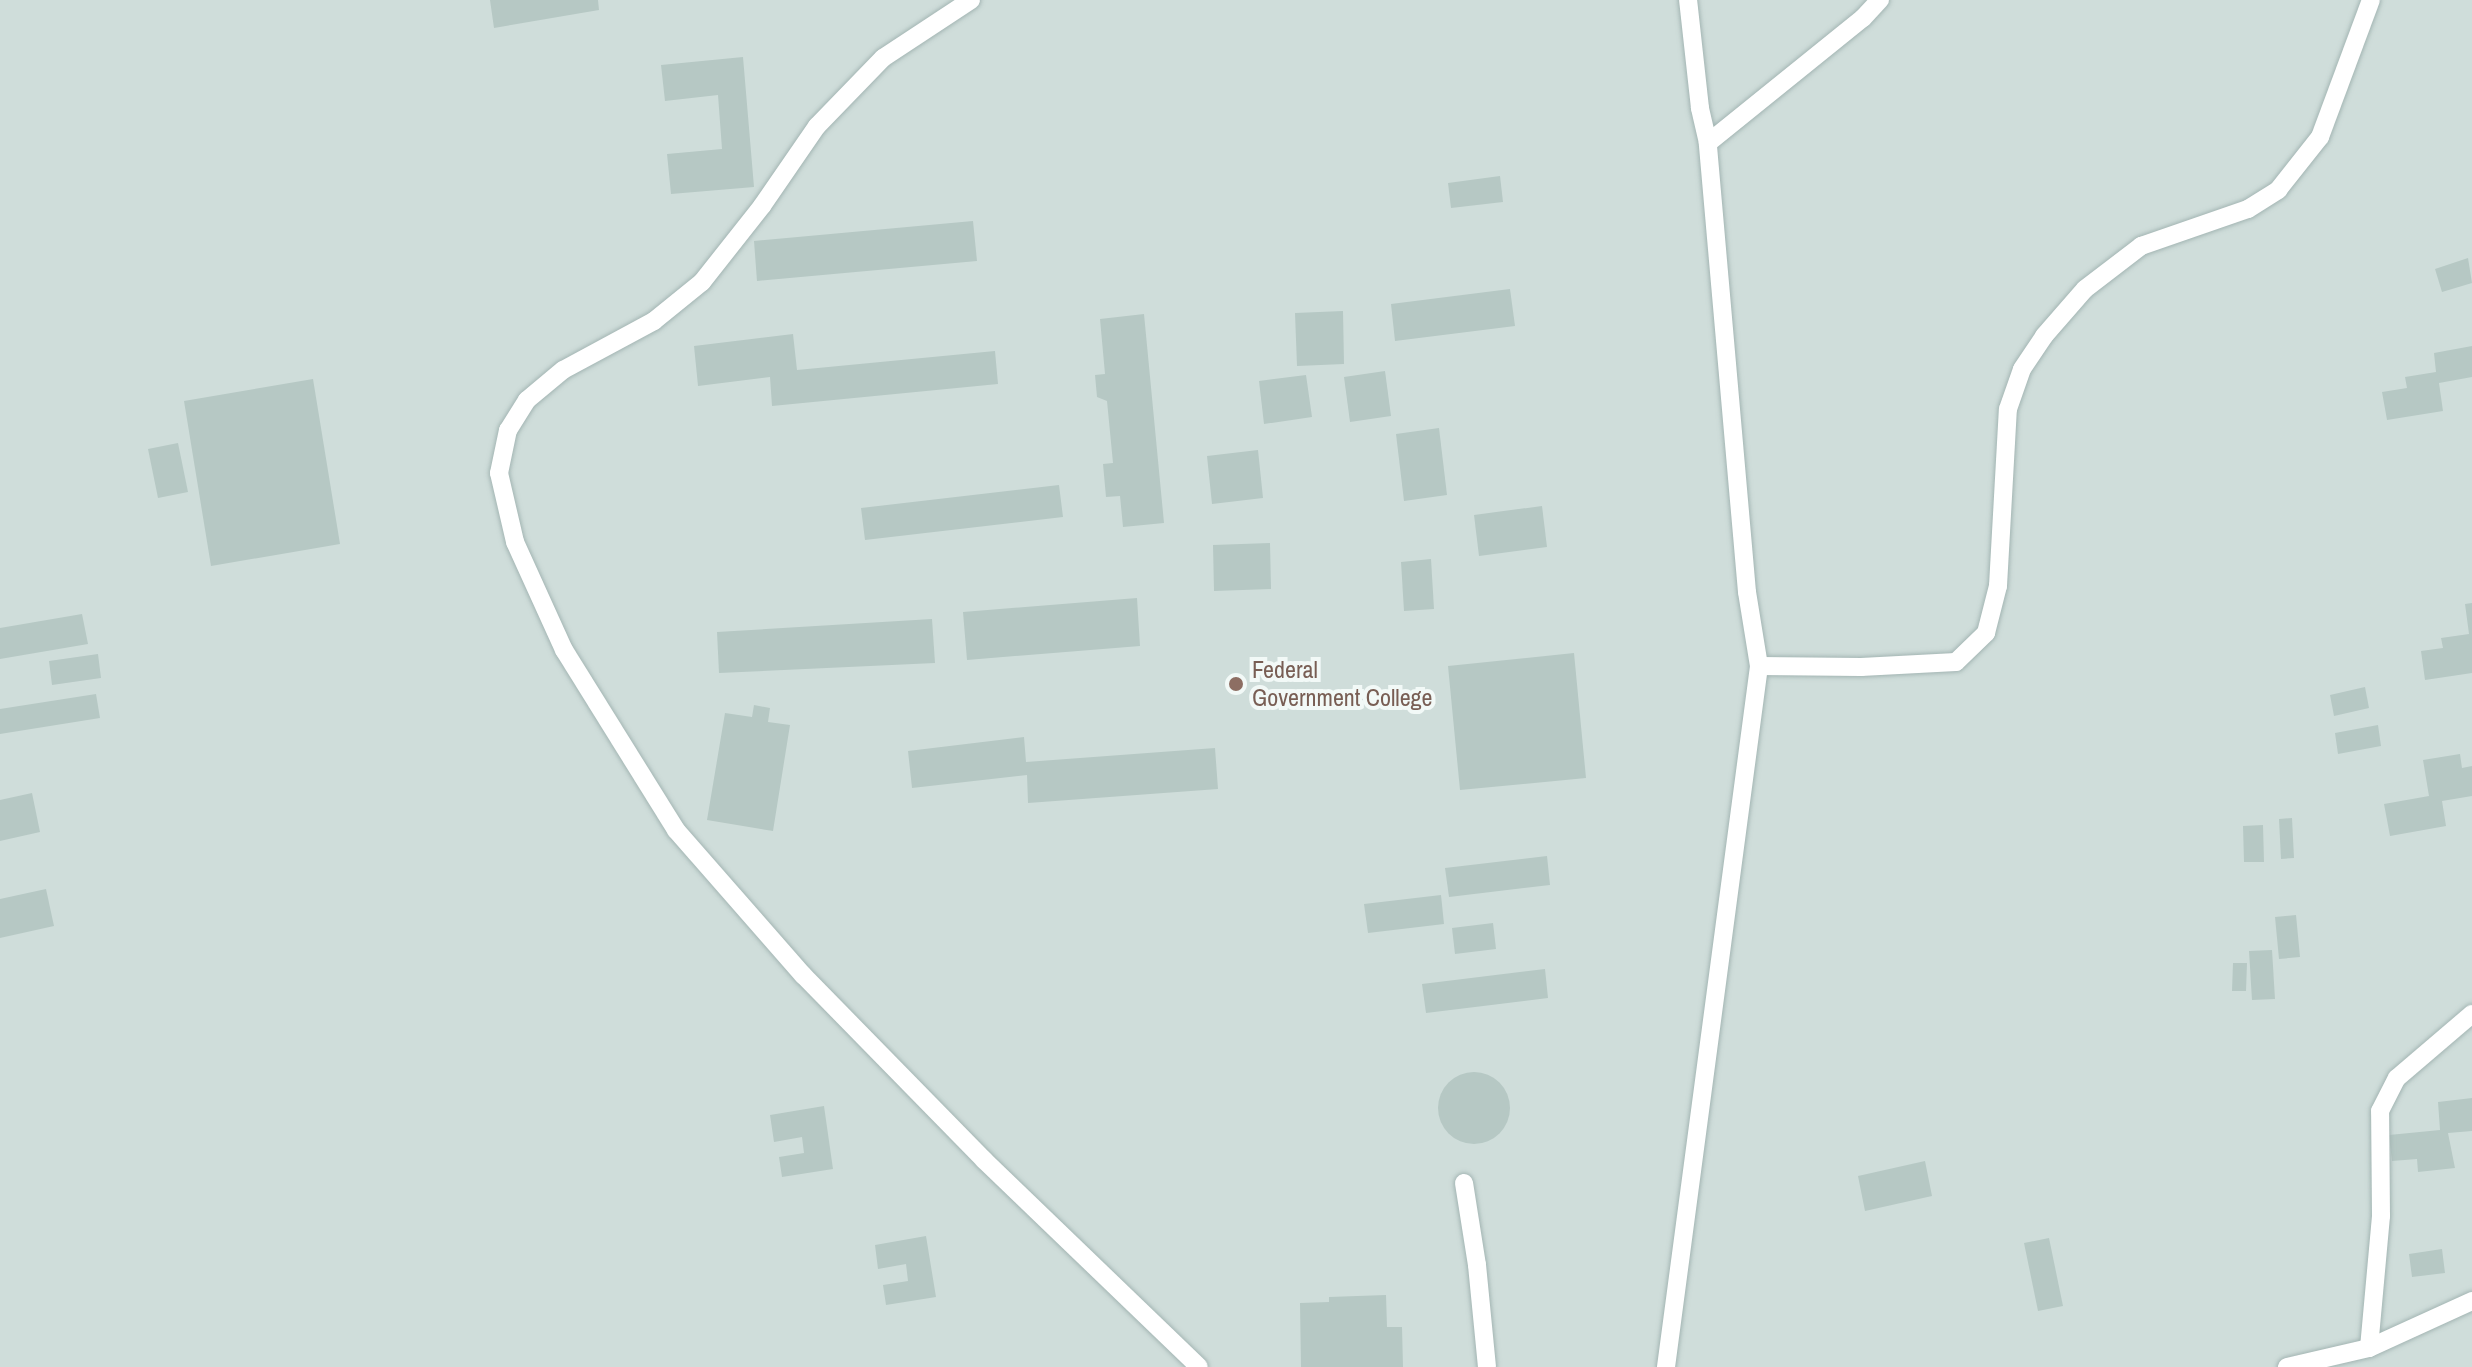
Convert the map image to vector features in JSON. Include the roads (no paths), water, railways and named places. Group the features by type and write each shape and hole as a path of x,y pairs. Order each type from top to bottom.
{"street":[{"path":"971,0 883,58 817,126 762,206 702,282 654,321 563,370 527,400 508,430 499,473 515,542 564,650 676,830 803,975 984,1160 1199,1367"},
{"path":"1666,1367 1759,666 1747,592 1708,143 1700,108 1688,0"},
{"path":"1708,143 1863,18 1880,0"},
{"path":"1759,666 1861,667 1956,662 1986,633 1998,586 2008,409 2022,369 2044,336 2085,289 2141,246 2248,209 2278,190 2320,137 2371,0"},
{"path":"2369,1348 2381,1216 2380,1111 2397,1078 2472,1014"},
{"path":"1464,1183 1477,1265 1487,1367"},
{"path":"2287,1367 2369,1348 2472,1301"}],"place":[{"name":"Federal Government College","path":"1236,684"}]}
